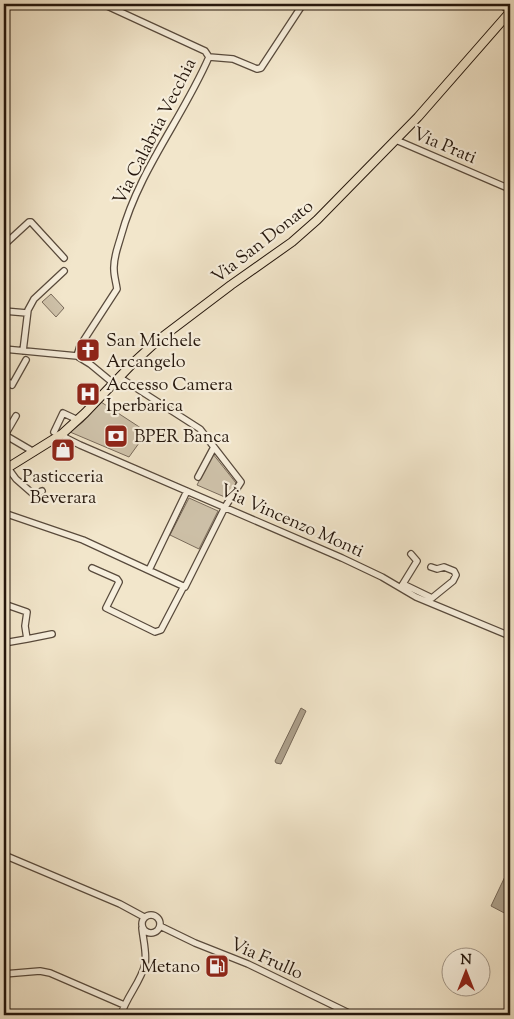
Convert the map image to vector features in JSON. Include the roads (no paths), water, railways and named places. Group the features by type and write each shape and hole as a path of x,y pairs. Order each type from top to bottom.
{"main road":[{"name":"Via San Donato","path":"6,469 34,452 78,420 157,341 224,290 292,242 317,220 442,91 510,12"}],"street":[{"name":"Via Calabria Vecchia","path":"77,356 80,346 117,289 114,269 115,256 133,199 209,57 205,51 103,4"},
{"path":"209,57 233,59 258,69 261,68 303,4"},
{"path":"500,4 510,12"},
{"name":"Via Prati","path":"396,140 510,189"},
{"path":"4,245 31,222 64,258"},
{"path":"23,351 27,313 34,299 64,271"},
{"path":"4,311 27,313"},
{"path":"4,349 77,356 200,429 241,482 161,630 155,632 106,608 119,582 117,578 92,568"},
{"path":"4,379 12,385 26,360"},
{"path":"58,433 64,414 78,420"},
{"path":"16,416 5,435 34,452"},
{"name":"Via Vincenzo Monti","path":"58,433 70,440 364,568 510,636"},
{"path":"198,477 214,447"},
{"name":"Via San Donato","path":"6,469 32,493 35,494 42,491"},
{"path":"149,570 187,491"},
{"path":"4,512 84,540 184,586"},
{"path":"402,586 417,561 411,554"},
{"path":"413,592 432,598 456,578 454,571 448,568 431,568"},
{"path":"4,604 26,612 28,615 25,626 28,639"},
{"path":"4,643 52,634"},
{"path":"4,855 130,908 143,922 146,932 157,929"},
{"path":"121,1015 124,1005 144,967 143,922 149,914 154,915 160,921 157,929 144,942"},
{"name":"Via Frullo","path":"157,929 167,929 195,943 248,964 354,1015"},
{"path":"4,974 50,972 124,1005"}],"waterway":[{"path":"4,991 8,1000 4,1015"}],"place":[{"name":"San Michele Arcangelo","path":"88,350"},
{"name":"Accesso Camera Iperbarica","path":"88,394"},
{"name":"BPER Banca","path":"116,436"},
{"name":"Pasticceria Beverara","path":"63,450"},
{"name":"Metano","path":"217,966"}]}
